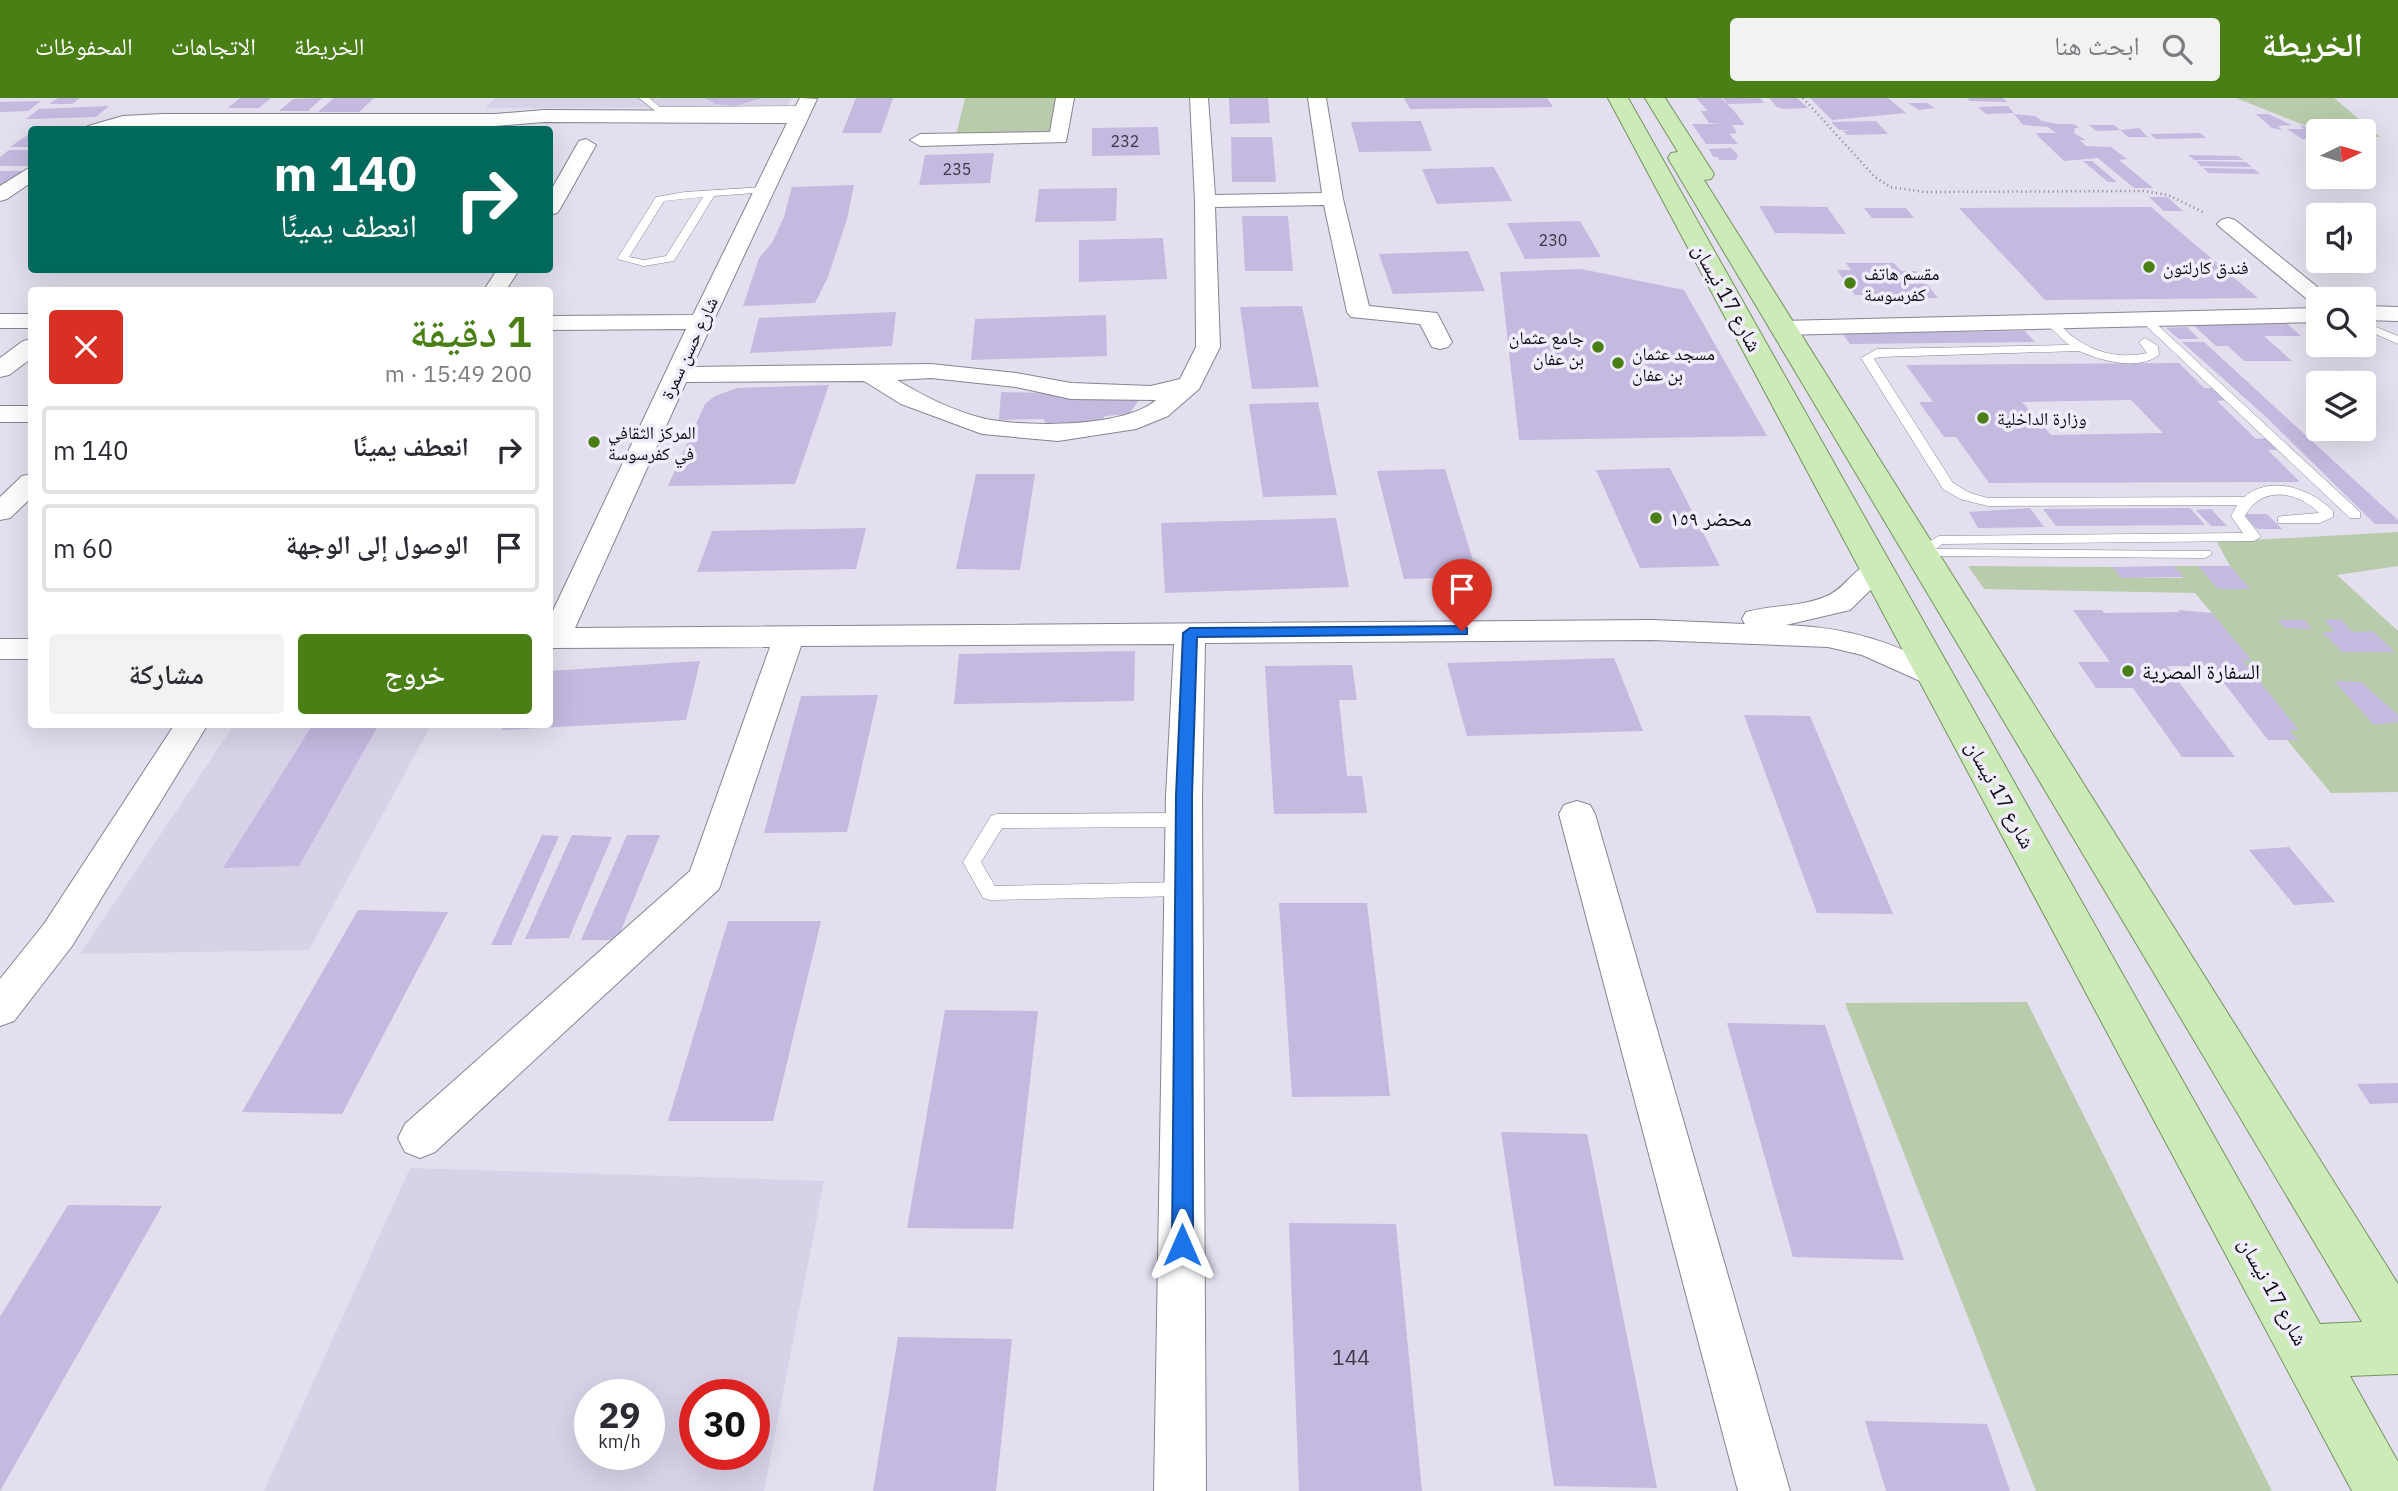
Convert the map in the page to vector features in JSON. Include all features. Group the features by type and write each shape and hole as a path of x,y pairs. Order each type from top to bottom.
{"main road":[{"path":"1604,98 1646,170 1699,215 1717,200 1660,102"},
{"name":"شارع 17 نيسان","path":"1618,98 1781,328 1891,508 1929,546 2395,1326"},
{"name":"شارع 17 نيسان","path":"1641,98 1876,570 1938,678 2383,1491"},
{"path":"2307,1351 2395,1326"}],"street":[{"path":"920,140 1059,138 1065,98"},
{"path":"869,374 909,399 982,426 1058,433 1127,423 1158,411 1190,384 1208,347 1205,201 1199,98"},
{"path":"1317,98 1333,199 1359,312 1429,318 1440,342"},
{"path":"97,126 118,106"},
{"path":"108,126 123,122 164,120 469,120 804,108"},
{"name":"شارع حسن سمرة","path":"553,636 804,108"},
{"path":"553,204 586,145"},
{"path":"0,195 28,175"},
{"path":"1205,201 1333,199"},
{"path":"2228,224 2306,287"},
{"path":"2376,313 2398,314"},
{"path":"1781,328 2050,322 2146,331 2306,316"},
{"path":"0,321 28,320"},
{"path":"553,323 701,322"},
{"path":"0,370 28,349"},
{"path":"677,375 931,371 1016,380 1071,391 1151,394 1190,384"},
{"path":"0,414 28,414"},
{"path":"0,512 28,486"},
{"path":"1652,630 1783,616 1839,603 1876,570"},
{"path":"553,638 1652,630 1828,637 1871,647 1938,678"},
{"path":"1180,1491 1185,820 1190,633"},
{"path":"420,1138 706,879 789,636"},
{"path":"0,649 28,649"},
{"path":"0,1009 58,935 189,728"},
{"path":"1577,814 1764,1491"}],"lane":[{"path":"644,98 658,110 804,108"},
{"path":"709,195 670,259 644,262 622,259 660,199 681,195 764,190"},
{"path":"2050,322 2077,348"},
{"path":"2376,330 2398,340"},
{"path":"2146,331 2154,349 2153,355 2120,358 2077,348 1877,353 1868,356 1867,362 1948,486 1965,496 1988,502 2247,501"},
{"path":"2146,331 2355,515"},
{"path":"1929,546 2254,537 2238,516 2247,501 2263,490 2303,494 2321,504 2328,514 2320,519 2283,520"},
{"path":"1929,546 1949,555 2204,554"},
{"path":"1185,820 997,821 972,862 990,893 1185,889"}],"path":[{"path":"1803,98 1874,177 1890,187 1924,191 2144,191 2168,195 2228,224"}],"shaded area":[{"path":"495,98 792,98 787,107 485,108"},
{"path":"232,728 429,728 309,950 80,954"},
{"path":"410,1168 824,1181 770,1460 770,1379 679,1379 679,1470 768,1470 764,1491 264,1491"}],"green space":[{"path":"965,98 1065,98 1059,138 955,139"},
{"path":"2236,98 2334,98 2359,119 2306,119 2306,126"},
{"path":"2398,532 2398,566 2337,575 2398,631 2398,792 2331,793 2287,740 2297,740 2289,730 2298,729 2243,661 2251,660 2195,593 1984,589 1968,566 2112,567 2122,578 2183,578 2174,566 2198,566 2218,589 2250,589 2230,566 2217,542"},
{"path":"2027,1002 2272,1491 2036,1491 1845,1003"}],"building":[{"path":"58,98 80,98 72,104 49,104"},
{"path":"240,98 271,98 259,108 228,108"},
{"path":"322,98 308,111 279,111 293,99"},
{"path":"334,98 374,98 359,112 318,112"},
{"path":"705,98 763,98 734,106 716,104"},
{"path":"856,98 893,98 881,133 842,133"},
{"path":"1229,98 1268,98 1270,123 1230,124"},
{"path":"1404,98 1547,98 1553,107 1410,109"},
{"path":"1696,98 1721,98 1734,111 1745,125 1732,125 1737,133 1729,134 1738,144 1706,144 1692,124 1722,124 1709,123 1701,111 1708,111"},
{"path":"1723,98 1760,98 1764,103 1727,104"},
{"path":"1769,98 1797,98 1808,108 1784,109 1777,107"},
{"path":"1810,98 1888,98 1906,113 1832,120"},
{"path":"1967,98 2003,98 2007,102 1970,101"},
{"path":"41,101 28,111 0,112 0,102"},
{"path":"1908,103 1927,103 1935,108 1919,110"},
{"path":"109,106 96,117 26,119 39,109"},
{"path":"2008,106 2014,113 1986,114 1978,107"},
{"path":"2014,114 2035,116 2042,121 2058,124 2074,124 2079,128 2075,128 2074,133 2086,140 2080,140 2086,146 2111,147 2127,159 2119,160 2153,188 2134,188 2098,158 2064,161 2035,133 2056,133 2048,127 2023,125"},
{"path":"2256,114 2268,114 2292,125 2278,126 2282,130 2272,128"},
{"path":"1421,121 1432,151 1359,152 1351,122"},
{"path":"1876,121 1888,134 1847,135 1843,131 1852,130 1839,130 1831,122"},
{"path":"2089,125 2114,125 2120,130 2096,131"},
{"path":"2300,125 2306,127 2306,139 2287,129 2303,129"},
{"path":"1158,127 1160,155 1092,156 1092,128"},
{"path":"2139,128 2148,137 2128,137 2120,130"},
{"path":"2200,133 2206,138 2156,139 2150,134"},
{"path":"28,135 28,147 10,147"},
{"path":"1231,137 1272,137 1276,182 1232,182"},
{"path":"1731,148 1738,155 1736,160 1719,160 1718,157 1713,157 1709,149"},
{"path":"9,150 28,150 28,166 0,166 0,157"},
{"path":"994,153 990,183 919,185 925,155"},
{"path":"2188,155 2238,156 2243,160 2194,160"},
{"path":"2083,161 2092,161 2117,182 2108,182"},
{"path":"2196,161 2246,162 2252,167 2201,166"},
{"path":"1494,167 1512,201 1437,204 1422,169"},
{"path":"2203,168 2254,169 2260,174 2209,173"},
{"path":"0,171 25,171 0,186"},
{"path":"854,185 847,219 828,277 815,303 743,306 759,258 772,243 784,217 792,187"},
{"path":"1117,188 1116,221 1035,222 1039,189"},
{"path":"2149,197 2167,197 2183,211 2164,211"},
{"path":"1759,206 1827,207 1846,234 1775,233"},
{"path":"2151,207 2258,298 2045,300 1959,208"},
{"path":"1864,208 1906,208 1914,218 1872,218"},
{"path":"1242,216 1288,216 1293,271 1245,271"},
{"path":"1580,221 1601,257 1525,259 1507,223"},
{"path":"1163,238 1167,279 1079,282 1079,240"},
{"path":"1468,251 1485,291 1393,294 1379,254"},
{"path":"1846,263 1894,263 1901,271 1916,271 1938,298 1922,298 1924,303 1874,304 1867,295 1855,295 1837,270 1851,270"},
{"name":"مسجد عثمان بن عفان","path":"1581,269 1684,290 1767,436 1519,440 1500,272"},
{"path":"1302,306 1319,387 1252,389 1240,307"},
{"path":"896,312 892,346 750,353 759,318"},
{"path":"1106,315 1107,356 971,360 975,319"},
{"path":"2284,321 2301,336 2264,336 2292,361 2244,361 2228,346 2216,346 2190,322"},
{"path":"2187,327 2199,339 2179,339 2166,328"},
{"path":"2025,331 2035,342 1850,344 1842,333"},
{"path":"2182,342 2204,342 2306,436 2306,441 2312,441 2398,520 2398,524 2375,524 2265,416"},
{"name":"وزارة الداخلية","path":"2179,363 2204,388 2216,388 2229,400 2217,401 2256,439 2267,438 2279,450 2268,450 2300,482 1989,483 1956,437 1944,437 1919,402 1933,402 1906,365","holes":["2131,400 2163,433 2051,435 2022,402"]},
{"path":"829,385 795,484 668,486 705,404 715,396 737,388"},
{"path":"1001,392 1141,397 1129,414 1105,416 1101,421 1046,424 1044,419 999,420"},
{"path":"1318,402 1337,495 1263,497 1249,404"},
{"name":"محضر ١٥٩","path":"1670,468 1720,566 1640,568 1596,470"},
{"path":"1445,469 1478,577 1404,579 1377,471"},
{"path":"976,474 1035,474 1020,570 956,569"},
{"path":"2030,508 2044,527 1978,528 1969,512"},
{"path":"2190,508 2205,525 2056,526 2043,509"},
{"path":"2211,509 2227,526 2211,526 2196,510"},
{"path":"2242,514 2267,514 2282,529 2257,529"},
{"path":"1336,518 1349,587 1165,593 1161,523"},
{"path":"866,528 856,569 697,572 712,531"},
{"path":"2174,566 2184,577 2122,578 2112,567"},
{"path":"2198,566 2230,566 2250,589 2218,589"},
{"path":"2073,610 2102,610 2104,613 2180,612 2178,610 2212,613 2252,661 2243,661 2299,730 2289,730 2298,740 2268,740 2211,666 2167,666 2235,757 2182,757 2133,688 2096,688 2078,662 2110,662"},
{"path":"2341,619 2352,632 2373,631 2395,652 2342,652 2322,632 2335,632 2324,620"},
{"path":"2278,620 2305,620 2312,629 2285,628"},
{"path":"1135,651 1134,701 954,704 959,654"},
{"path":"1614,658 1643,731 1467,736 1447,663"},
{"path":"700,661 686,720 553,727 553,671"},
{"path":"1352,665 1357,700 1339,700 1347,776 1362,776 1367,813 1274,814 1265,666"},
{"path":"2334,681 2361,682 2398,715 2398,722 2374,725"},
{"path":"878,695 847,832 764,833 801,696"},
{"path":"1744,715 1810,716 1893,914 1817,913"},
{"path":"310,728 377,728 299,866 223,868"},
{"path":"503,728 539,728 502,730"},
{"path":"542,835 559,836 511,945 491,945"},
{"path":"572,835 612,837 569,938 525,939"},
{"path":"627,835 660,835 617,940 581,940"},
{"path":"2289,847 2335,902 2294,905 2249,850"},
{"path":"1279,903 1367,903 1390,1096 1292,1097"},
{"path":"358,910 448,912 342,1114 242,1112"},
{"path":"728,921 821,921 773,1121 668,1121"},
{"path":"945,1010 1038,1011 1013,1229 907,1228"},
{"path":"1727,1023 1825,1025 1904,1260 1793,1257"},
{"path":"2398,1083 2398,1103 2370,1104 2357,1084"},
{"path":"1501,1132 1587,1134 1657,1488 1554,1486"},
{"path":"68,1205 162,1206 0,1491 0,1317"},
{"path":"1289,1223 1396,1224 1422,1491 1299,1491"},
{"path":"898,1337 1012,1339 996,1491 873,1491"},
{"path":"1865,1421 1987,1424 2010,1491 1886,1491"}],"place":[{"name":"فندق كارلتون","path":"2149,267"},
{"name":"مقسم هاتف كفرسوسة","path":"1850,283"},
{"name":"جامع عثمان بن عفان","path":"1598,347"},
{"name":"مسجد عثمان بن عفان","path":"1618,363"},
{"name":"وزارة الداخلية","path":"1983,418"},
{"name":"المركز الثقافي في كفرسوسة","path":"594,442"},
{"name":"محضر ١٥٩","path":"1656,518"},
{"name":"السفارة المصرية","path":"2128,671"}],"route":[{"path":"1182,1245 1184,796 1190,633 1462,631"}]}
